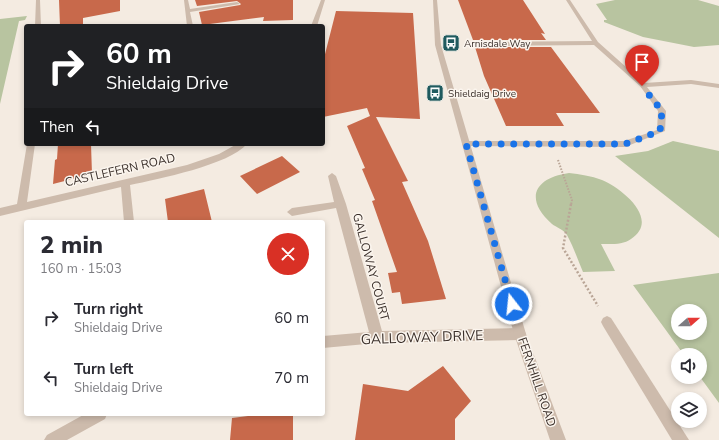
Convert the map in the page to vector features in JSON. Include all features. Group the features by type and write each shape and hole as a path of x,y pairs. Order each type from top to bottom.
{"street":[{"path":"38,0 38,24"},
{"path":"186,0 190,24"},
{"path":"315,24 323,0"},
{"name":"FERNHILL ROAD","path":"435,0 438,45 520,334 558,440"},
{"path":"466,144 625,144 660,131 662,111 642,86 596,43 568,0"},
{"path":"188,11 237,4"},
{"path":"470,44 596,43"},
{"path":"642,86 689,82 708,82 719,86"},
{"path":"21,207 31,146"},
{"name":"CASTLEFERN ROAD","path":"0,212 125,184 198,165 230,153 240,146"},
{"name":"GALLOWAY COURT","path":"332,176 377,336"},
{"path":"125,184 129,220"},
{"name":"GALLOWAY COURT","path":"292,212 341,204"},
{"path":"607,322 681,440"},
{"name":"GALLOWAY DRIVE","path":"325,342 377,336 520,334"},
{"path":"52,440 96,416"}],"path":[{"path":"552,143 572,200 564,248 607,322"}],"green space":[{"path":"615,0 698,0 719,6 719,45 694,47 643,37 604,22 604,20 607,20 596,4"},
{"path":"27,16 25,20 19,21 0,104 0,19"},
{"path":"673,141 719,151 719,238 615,156 648,151"},
{"path":"569,173 594,177 610,184 635,205 640,214 642,222 639,231 631,239 621,243 601,244 615,271 583,272 566,233 552,224 543,215 538,206 536,198 537,191 541,185 557,176"},
{"path":"719,273 719,403 705,384 707,384 707,348 679,348 673,340 707,340 707,304 671,304 671,337 633,285"}],"building":[{"path":"59,0 120,0 120,11 83,18 83,24 60,24"},
{"path":"195,0 293,0 293,20 263,21 264,17 202,24 199,12 241,4 237,1 197,6"},
{"path":"458,0 523,0 545,34 541,33 546,40 473,40"},
{"path":"336,11 413,13 420,119 376,117 408,181 402,182 428,241 446,299 402,304 400,292 392,293 388,273 397,272 372,201 375,200 362,169 365,168 347,126 370,116 367,108 325,117 325,54"},
{"path":"475,47 551,47 600,113 556,113 564,126 506,126 484,76"},
{"path":"58,146 91,146 92,174 53,184 55,160 57,159"},
{"path":"282,156 300,172 257,194 240,176"},
{"path":"204,189 212,220 168,220 165,199"},
{"path":"443,366 471,401 455,419 455,440 355,440 363,384 408,391"},
{"path":"248,416 293,416 293,440 230,440 232,418"}],"place":[{"name":"Arnisdale Way","path":"451,43"},
{"name":"Shieldaig Drive","path":"435,93"}],"route":[{"path":"512,304 466,144 625,144 660,131 662,111 642,86"}]}
